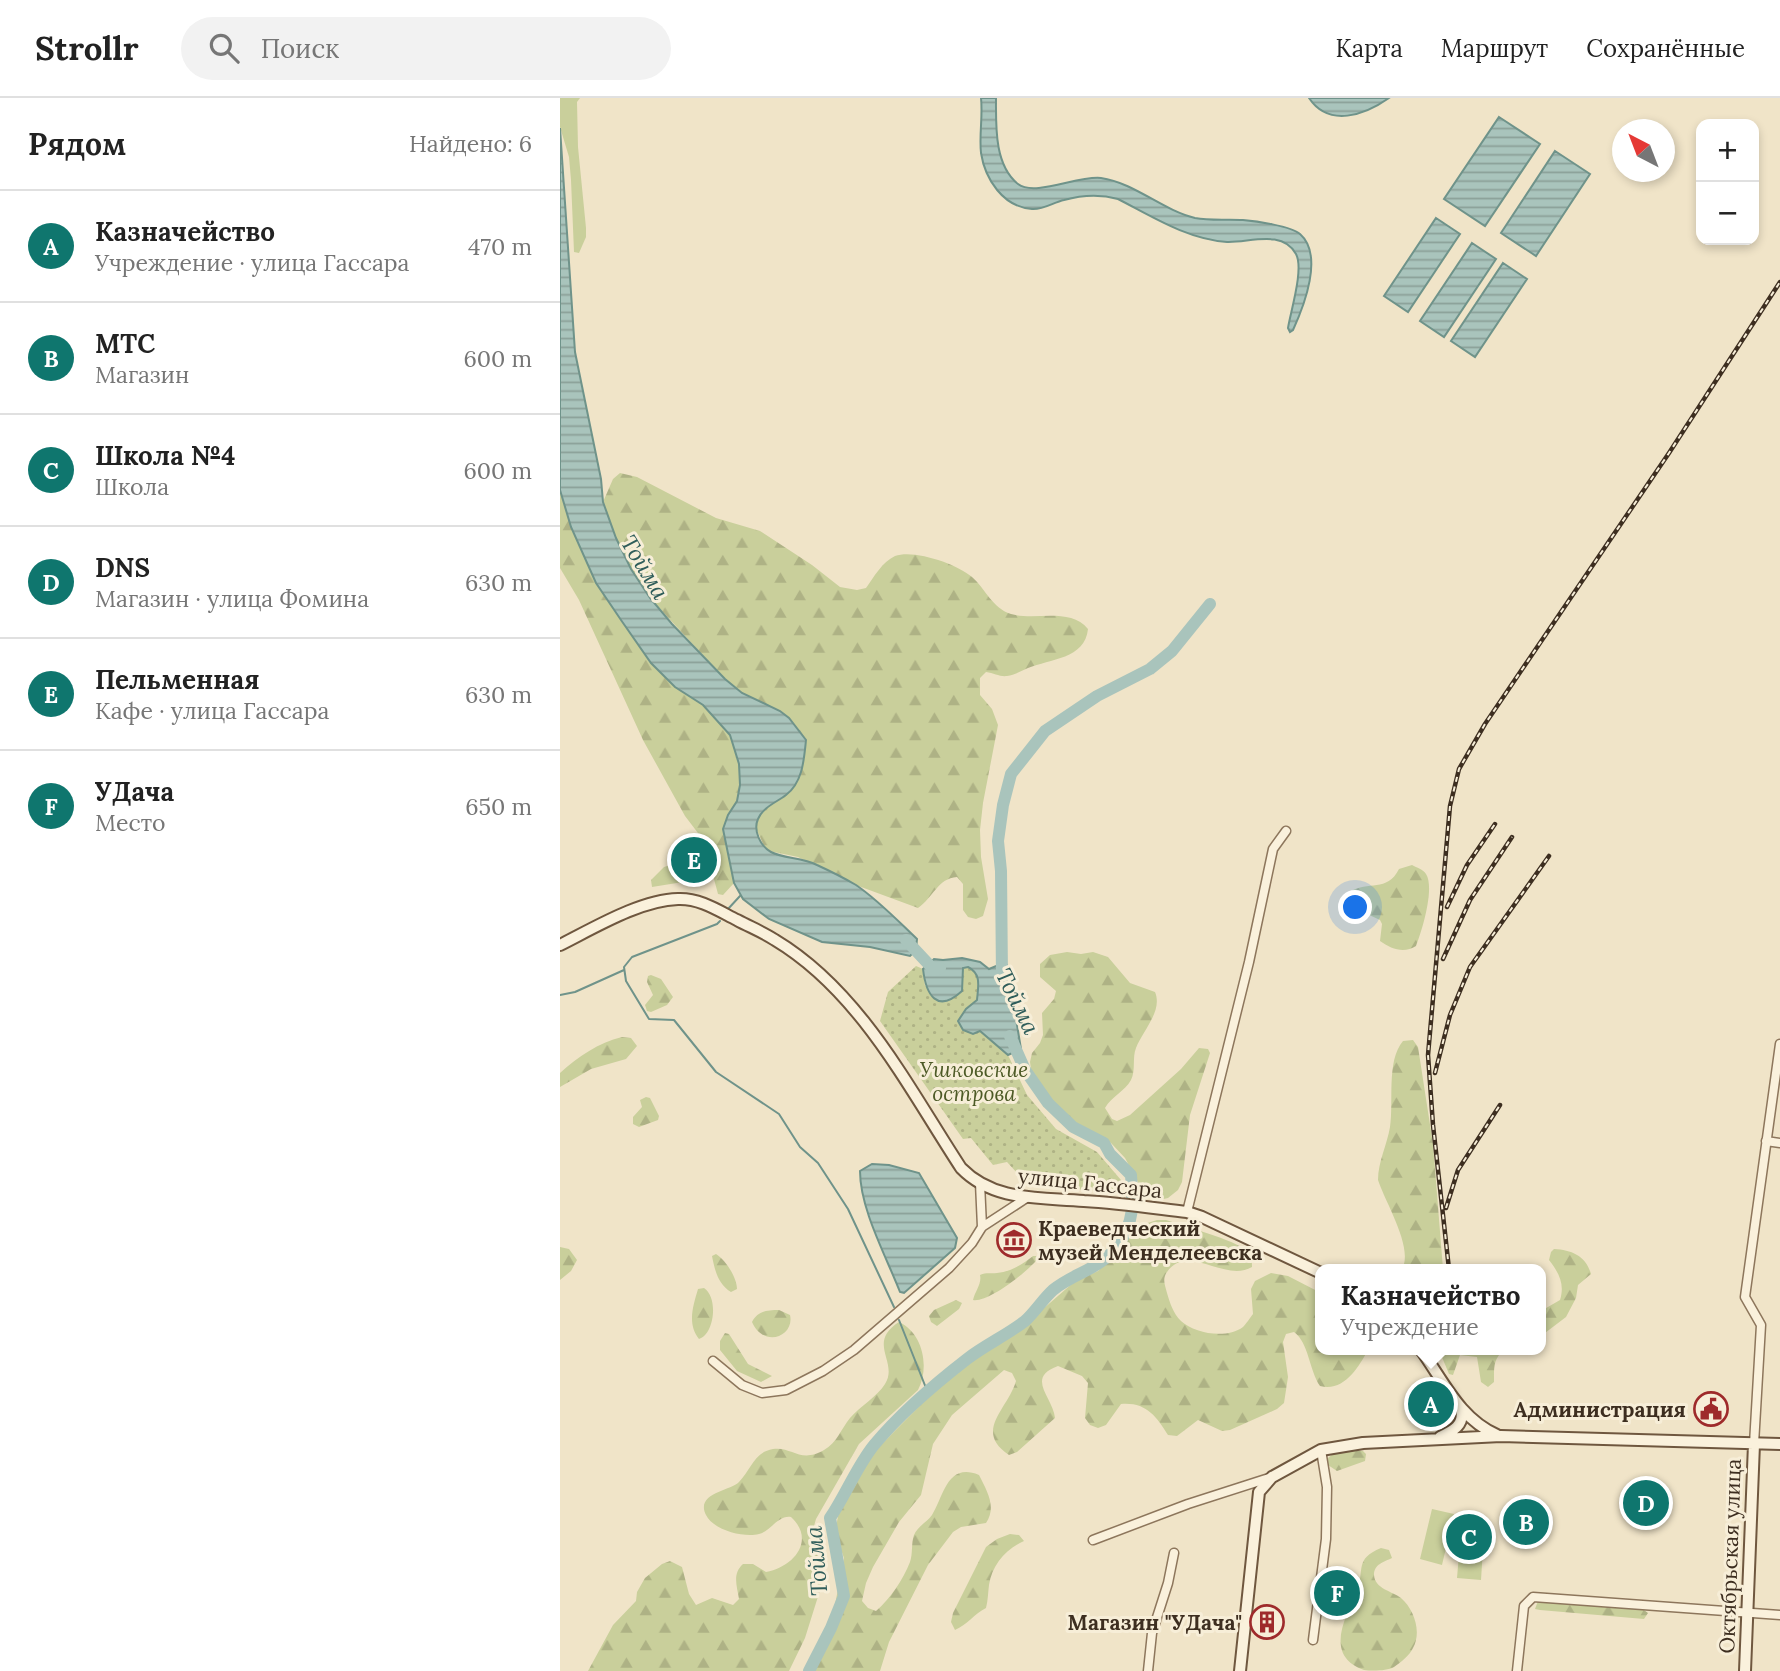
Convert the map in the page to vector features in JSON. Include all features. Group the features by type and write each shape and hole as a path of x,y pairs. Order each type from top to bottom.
{"main road":[{"name":"улица Гассара","path":"560,945 644,906 677,899 707,905 775,940 809,965 861,1017 961,1168 980,1183 1000,1193 1028,1197 1187,1212 1315,1270"},
{"path":"1425,1355 1461,1409 1476,1423 1501,1436"},
{"path":"1437,1438 1459,1425 1462,1420 1461,1409"},
{"path":"1240,1671 1256,1502 1264,1484 1272,1477 1321,1450 1363,1443 1501,1436 1780,1444"},
{"name":"Октябрьская улица","path":"1745,1671 1754,1444"}],"street":[{"path":"1187,1212 1249,962 1273,849 1286,831"},
{"path":"1754,1444 1761,1325 1745,1297 1780,1044"},
{"path":"1766,1141 1780,1143"},
{"path":"980,1183 982,1227"},
{"path":"713,1361 742,1385 762,1393 786,1390 854,1350 949,1268 972,1243 982,1227 1028,1197"},
{"path":"1313,1640 1326,1539 1327,1488 1321,1450"},
{"path":"1093,1540 1188,1504 1272,1477"},
{"path":"1148,1671 1152,1633 1168,1583 1174,1553"},
{"path":"1517,1671 1524,1608 1530,1599 1537,1597 1780,1615"}],"green space":[{"path":"560,98 580,98 577,102 578,147 586,237 579,253 574,252 569,157 560,127"},
{"path":"620,473 637,477 716,518 760,531 840,587 857,590 866,588 882,566 895,556 924,556 965,572 1004,611 1020,616 1072,618 1088,629 1080,646 1065,656 1010,675 986,672 980,678 980,695 992,709 998,725 980,830 981,857 988,899 983,916 976,919 968,917 963,910 963,884 957,877 945,881 918,908 853,884 798,857 769,851 764,846 756,828 758,819 764,810 787,794 799,778 806,740 780,711 742,693 725,679 650,598 631,569 603,502 613,479"},
{"path":"560,490 571,527 675,687 703,705 730,734 739,764 740,785 737,801 728,815 729,860 734,883 723,895 718,894 701,837 685,816 643,740 579,600 560,568"},
{"path":"677,863 684,866 689,879 652,887 651,880 664,867"},
{"path":"1412,865 1425,872 1428,880 1427,910 1416,946 1398,950 1380,941 1380,920 1352,907 1347,900 1350,892 1383,884 1399,869"},
{"path":"1093,952 1108,957 1130,983 1155,992 1157,999 1151,1020 1136,1048 1131,1080 1105,1108 1112,1119 1117,1121 1130,1115 1181,1069 1199,1048 1208,1049 1210,1053 1190,1115 1182,1182 1178,1190 1168,1198 1159,1200 1151,1197 1139,1184 1125,1158 1111,1143 1074,1122 1038,1086 1032,1075 1032,1053 1043,1035 1042,1013 1054,999 1056,991 1040,977 1040,964 1050,955"},
{"name":"Ушковские острова","path":"916,966 923,969 925,986 963,968 968,967 975,973 978,981 977,1000 966,1009 980,1031 1008,1055 1027,1095 1056,1129 1097,1152 1121,1180 1122,1194 1027,1184 1007,1162 993,1165 971,1138 963,1139 880,1021 888,992"},
{"path":"648,976 661,979 673,997 667,1005 651,1012 647,1011 645,1005 653,995 647,982"},
{"path":"622,1037 631,1038 637,1046 626,1059 591,1069 560,1087 560,1073 567,1067 597,1047"},
{"path":"1413,1040 1418,1047 1433,1144 1443,1264 1404,1264 1402,1237 1378,1180 1390,1127 1392,1070 1403,1041"},
{"path":"650,1098 659,1116 658,1120 639,1127 633,1124 633,1117 642,1107 640,1100"},
{"path":"1166,1220 1231,1242 1250,1255 1252,1267 1241,1271 1185,1261 1176,1264 1167,1272 1164,1282 1172,1308 1181,1321 1194,1329 1220,1334 1243,1327 1253,1314 1251,1289 1255,1281 1271,1273 1288,1276 1315,1290 1315,1355 1365,1355 1355,1371 1343,1382 1329,1387 1320,1386 1303,1343 1294,1332 1286,1334 1283,1342 1288,1377 1284,1403 1277,1409 1230,1430 1222,1431 1198,1420 1177,1436 1168,1435 1144,1408 1130,1404 1121,1404 1106,1425 1098,1428 1090,1425 1085,1418 1088,1383 1082,1376 1058,1366 1043,1376 1042,1382 1055,1418 1017,1452 1009,1455 999,1446 993,1428 1016,1381 1012,1373 1004,1370 952,1415 933,1444 921,1495 899,1522 873,1567 862,1601 868,1608 876,1611 891,1595 910,1562 915,1532 932,1515 953,1477 968,1472 979,1475 991,1505 986,1523 961,1527 953,1532 928,1565 889,1642 880,1671 805,1671 833,1615 844,1558 835,1533 838,1516 873,1453 956,1369 985,1348 1013,1335 1074,1282 1098,1271 1112,1258 1132,1228"},
{"path":"560,1247 569,1249 577,1260 571,1271 560,1280"},
{"path":"1554,1249 1577,1255 1586,1263 1591,1274 1578,1285 1576,1298 1566,1317 1546,1332 1546,1308 1560,1300 1562,1289 1556,1269 1549,1260"},
{"path":"716,1254 727,1265 735,1280 737,1289 731,1292 723,1285 714,1267 712,1256"},
{"path":"1033,1256 1040,1256 1009,1284 980,1300 973,1300 980,1275 1007,1271"},
{"path":"704,1288 712,1300 713,1316 708,1331 699,1339 693,1327 692,1315 698,1289"},
{"path":"956,1300 962,1303 959,1309 937,1326 931,1322 929,1316 934,1310"},
{"path":"779,1310 790,1315 788,1329 783,1334 771,1337 757,1330 752,1322 757,1315"},
{"path":"899,1322 914,1334 919,1342 924,1361 922,1381 918,1390 859,1444 816,1519 811,1536 822,1570 821,1587 805,1638 789,1671 588,1671 613,1625 636,1601 637,1592 645,1578 662,1564 670,1561 682,1567 689,1594 696,1605 712,1598 733,1605 739,1599 736,1576 743,1564 753,1564 766,1572 785,1565 793,1558 798,1551 802,1535 791,1517 782,1518 759,1534 737,1534 722,1529 710,1520 704,1508 705,1502 709,1497 739,1482 757,1458 767,1451 780,1449 809,1455 816,1454 832,1444 850,1418 885,1384 888,1368 885,1337"},
{"path":"725,1333 729,1334 748,1364 772,1376 761,1382 737,1371 720,1350 720,1341"},
{"path":"1441,1355 1460,1355 1453,1375 1449,1374"},
{"path":"1460,1355 1499,1355 1494,1368 1494,1382 1488,1387 1481,1382 1477,1357"},
{"path":"1363,1451 1366,1454 1365,1461 1337,1471 1328,1465 1328,1458 1334,1453"},
{"path":"1432,1509 1454,1514 1442,1565 1420,1559"},
{"path":"1461,1531 1484,1533 1481,1580 1457,1578"},
{"path":"1010,1534 1019,1535 1024,1541 1011,1548 997,1564 991,1578 986,1608 955,1630 951,1622 953,1613 986,1547"},
{"path":"1381,1548 1389,1550 1392,1558 1376,1568 1375,1580 1406,1603 1413,1614 1417,1635 1412,1651 1394,1667 1364,1670 1351,1663 1344,1655 1341,1635 1357,1591 1364,1561 1367,1556"},
{"path":"1538,1601 1641,1608 1648,1613 1644,1619 1540,1610 1535,1609"}],"water":[{"path":"981,98 996,98 1000,156 1010,176 1018,184 1035,188 1101,178 1125,185 1195,218 1256,221 1281,226 1300,234 1311,254 1310,281 1293,330 1290,332 1288,328 1298,279 1298,261 1290,246 1282,242 1265,239 1227,242 1198,237 1111,197 1077,197 1032,209 1012,203 991,182 983,163"},
{"path":"1309,98 1389,98 1358,113 1337,116 1317,107"},
{"path":"1499,117 1540,144 1485,226 1444,199"},
{"path":"560,128 575,352 601,479 603,502 616,538 631,569 672,624 725,679 742,693 780,711 806,740 802,770 796,784 786,795 763,811 758,819 756,828 761,842 771,852 811,862 864,891 917,939 916,950 910,956 870,947 822,942 769,919 743,899 734,883 723,829 737,801 740,785 739,764 730,735 703,705 675,687 651,663 596,583 571,527 560,490"},
{"path":"1555,151 1590,174 1536,256 1501,233"},
{"path":"1436,218 1460,234 1408,312 1384,296"},
{"path":"1472,243 1496,259 1444,337 1420,321"},
{"path":"1503,263 1527,279 1475,357 1451,341"},
{"path":"962,958 980,962 989,969 1001,964 1007,965 1021,1049 1008,1055 980,1031 973,1034 963,1030 958,1021 966,1009 977,1000 978,990 977,977 968,967 963,968 962,991 953,998 939,1001 930,993 923,969 934,959"},
{"path":"872,1164 889,1165 919,1173 957,1238 955,1248 904,1293 900,1292 864,1201 860,1171"}],"waterway":[{"path":"1002,978 1001,871 998,841 1011,774 1045,731 1097,696 1150,669 1172,651 1210,604"},
{"path":"728,909 740,896"},
{"path":"720,921 632,957 624,967 626,981 649,1019 674,1020 716,1072 779,1114 800,1147 818,1163 848,1209 894,1307"},
{"name":"Тойма","path":"906,940 934,970 940,968"},
{"path":"560,995 575,992 624,970"},
{"name":"Тойма","path":"809,1671 844,1596 830,1518 868,1453 895,1422 943,1378 1025,1321 1053,1290 1111,1253 1124,1236 1130,1220 1131,1175 1110,1154 1104,1143 1073,1127 1048,1103 1025,1070 1010,1036"},
{"path":"899,1320 928,1393"}],"railway":[{"path":"1448,1264 1428,1055 1450,806 1459,769 1485,724 1669,453 1780,282"},
{"path":"1447,907 1467,865 1495,824"},
{"path":"1443,959 1470,900 1512,837"},
{"path":"1435,1073 1450,1015 1470,967 1549,856"},
{"path":"1446,1208 1458,1170 1500,1105"}],"place":[{"name":"Пельменная","path":"694,860"},
{"name":"Краеведческий музей Менделеевска","path":"1014,1240"},
{"name":"Казначейство","path":"1431,1404"},
{"name":"Администрация","path":"1711,1409"},
{"name":"DNS","path":"1646,1503"},
{"name":"МТС","path":"1526,1522"},
{"name":"Школа №4","path":"1469,1537"},
{"name":"УДача","path":"1337,1593"},
{"name":"Магазин \"УДача\"","path":"1267,1622"}]}
